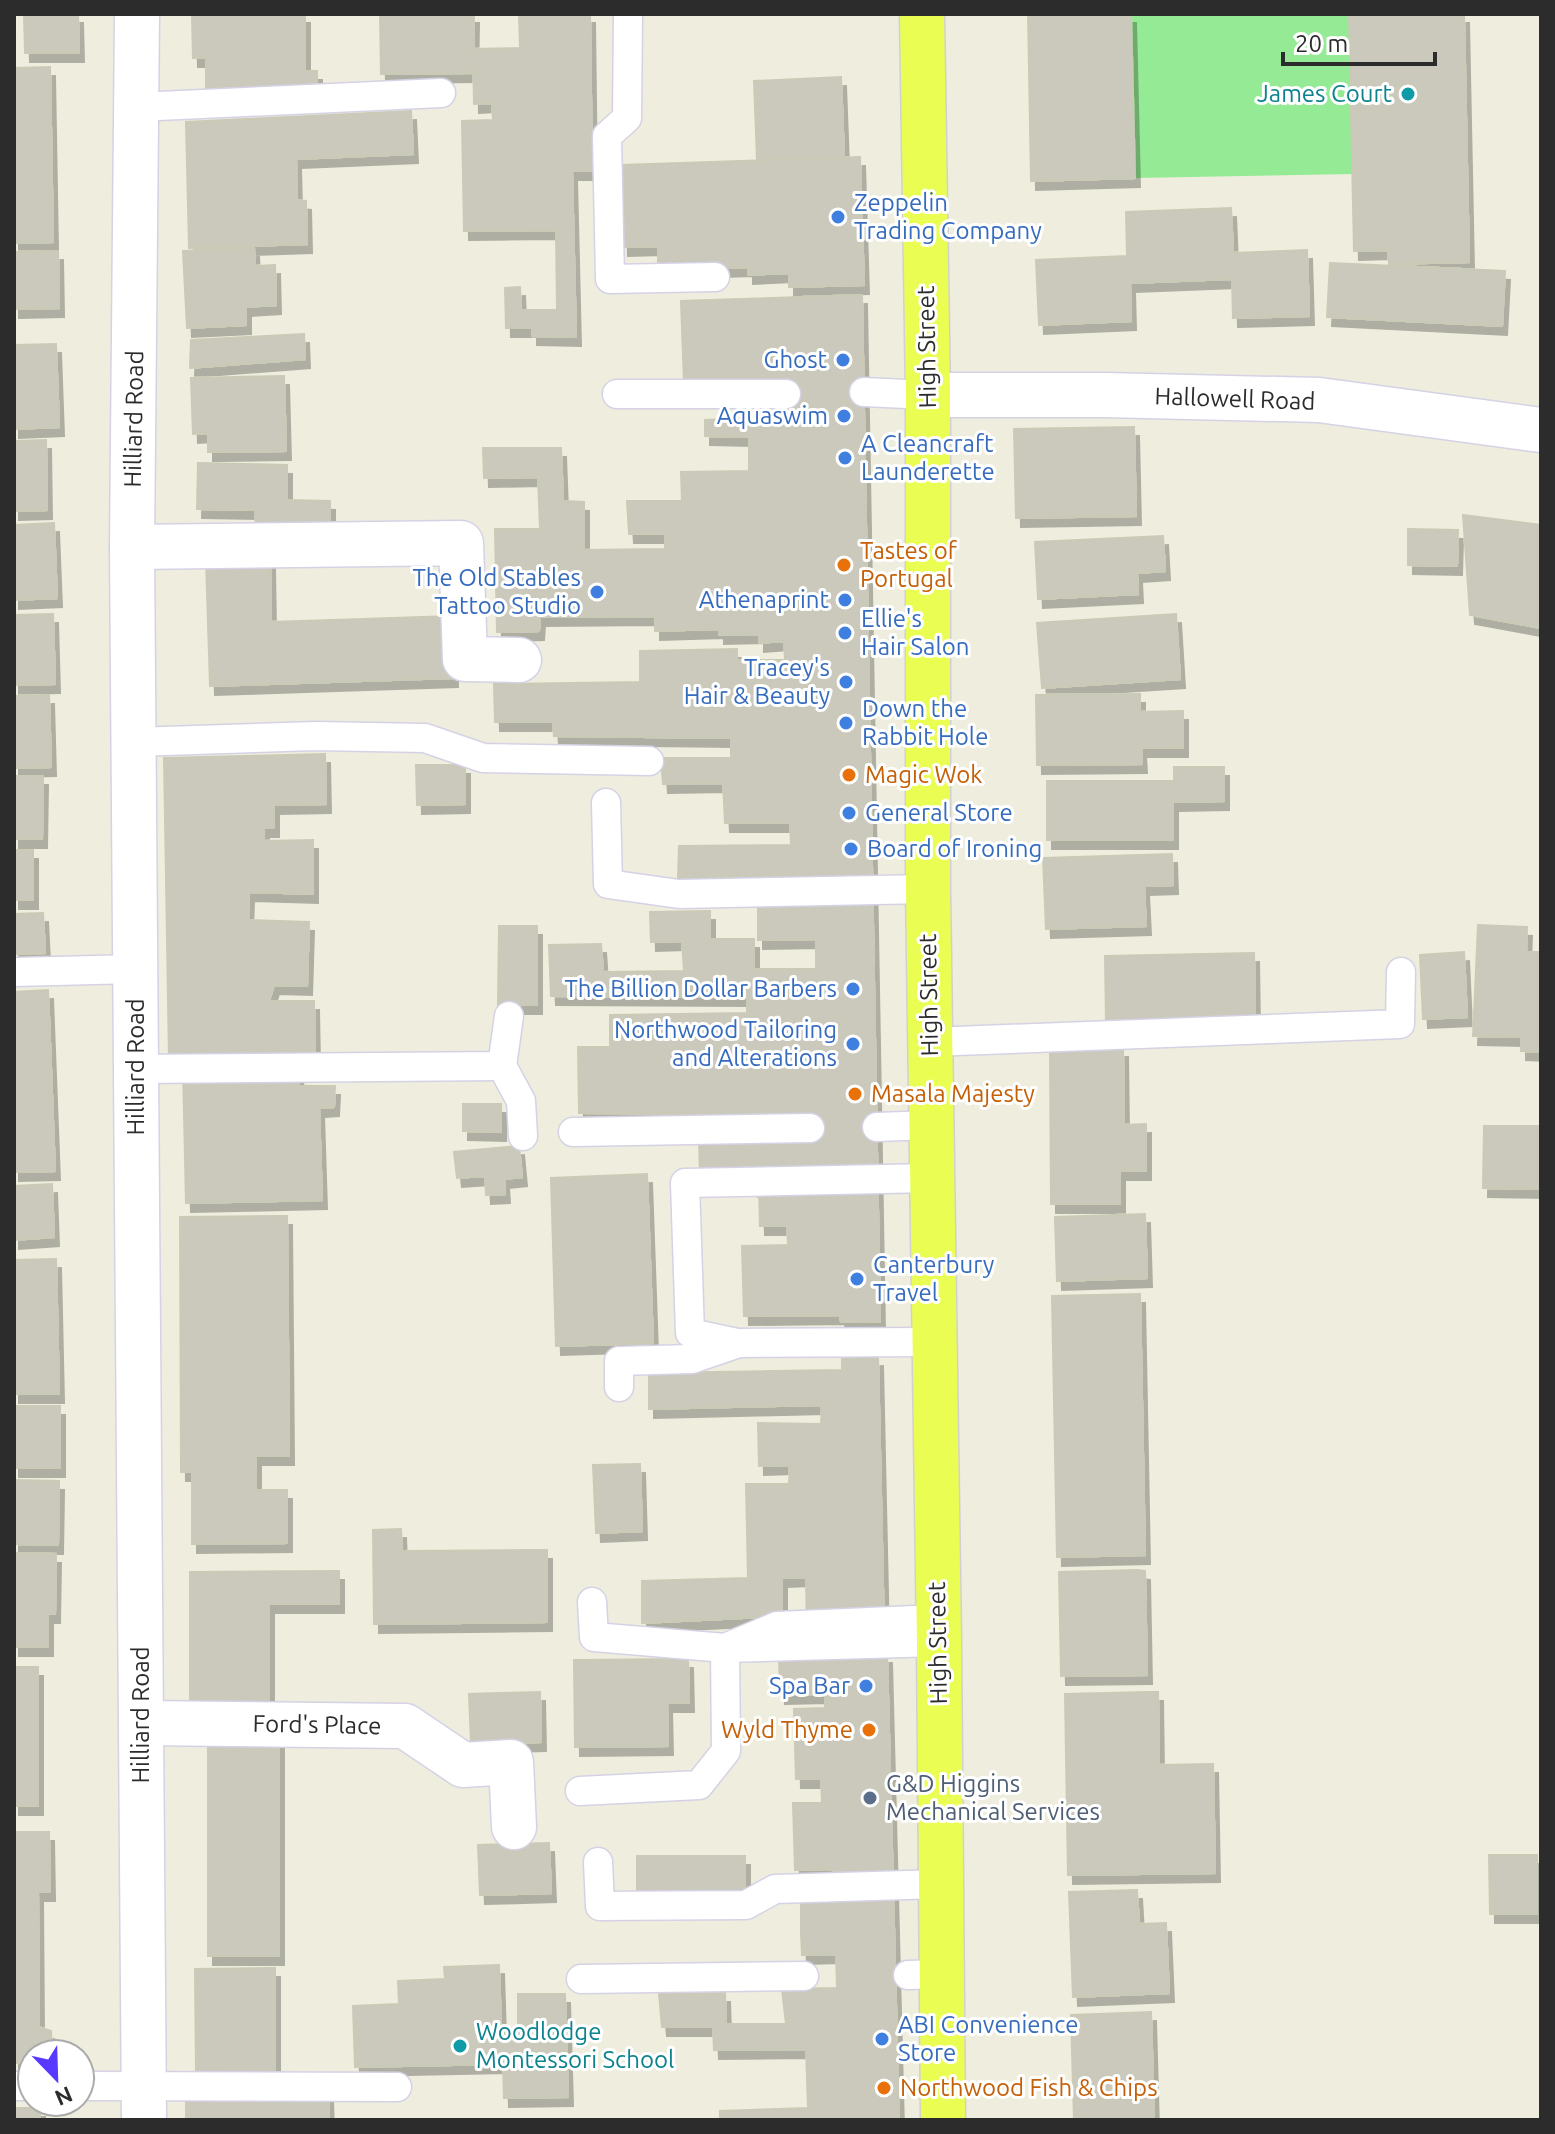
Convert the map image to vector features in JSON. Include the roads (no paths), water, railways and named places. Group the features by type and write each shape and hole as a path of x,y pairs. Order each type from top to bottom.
{"main road":[{"name":"High Street","path":"922,14 928,395 928,889 940,1884 925,1974 943,2120"}],"street":[{"name":"Hilliard Road","path":"137,14 132,547 144,2103"},
{"name":"Hallowell Road","path":"928,395 1319,400 1541,430"},
{"path":"132,547 461,543 465,659 519,660"},
{"name":"Ford's Place","path":"142,1723 405,1726 463,1765 511,1762 514,1827"}],"lane":[{"path":"628,14 627,118 607,136 610,279 715,277"},
{"path":"137,107 441,93"},
{"path":"864,392 928,395"},
{"path":"617,394 786,394"},
{"path":"134,742 315,736 425,738 483,758 649,761"},
{"path":"606,803 608,884 679,894 928,889"},
{"path":"14,972 136,969"},
{"path":"930,1042 1400,1024 1401,972"},
{"path":"509,1016 502,1066 521,1101 523,1136"},
{"path":"136,1069 502,1066"},
{"path":"877,1127 931,1125"},
{"path":"573,1132 810,1128"},
{"path":"932,1178 685,1183 690,1333 737,1343 934,1342"},
{"path":"619,1387 619,1361 692,1359 737,1343"},
{"path":"592,1602 594,1637 725,1648 777,1626 939,1630"},
{"path":"580,1791 699,1785 726,1751 725,1648"},
{"path":"598,1862 600,1906 746,1905 775,1889 940,1884"},
{"path":"581,1979 804,1976"},
{"path":"96,2090 144,2103 397,2087"}],"place":[{"name":"James Court","path":"1408,94"},
{"name":"Zeppelin Trading Company","path":"838,217"},
{"name":"Ghost","path":"843,360"},
{"name":"Aquaswim","path":"844,416"},
{"name":"A Cleancraft Launderette","path":"845,458"},
{"name":"Tastes of Portugal","path":"844,565"},
{"name":"The Old Stables Tattoo Studio","path":"597,592"},
{"name":"Athenaprint","path":"845,600"},
{"name":"Ellie's Hair Salon","path":"845,633"},
{"name":"Tracey's Hair & Beauty","path":"846,682"},
{"name":"Down the Rabbit Hole","path":"846,723"},
{"name":"Magic Wok","path":"849,775"},
{"name":"General Store","path":"849,813"},
{"name":"Board of Ironing","path":"851,849"},
{"name":"The Billion Dollar Barbers","path":"853,989"},
{"name":"Northwood Tailoring and Alterations","path":"853,1044"},
{"name":"Masala Majesty","path":"855,1094"},
{"name":"Canterbury Travel","path":"857,1279"},
{"name":"Spa Bar","path":"866,1686"},
{"name":"Wyld Thyme","path":"869,1730"},
{"name":"G&D Higgins Mechanical Services","path":"870,1798"},
{"name":"ABI Convenience Store","path":"882,2039"},
{"name":"Woodlodge Montessori School","path":"460,2046"},
{"name":"Northwood Fish & Chips","path":"884,2088"}]}
